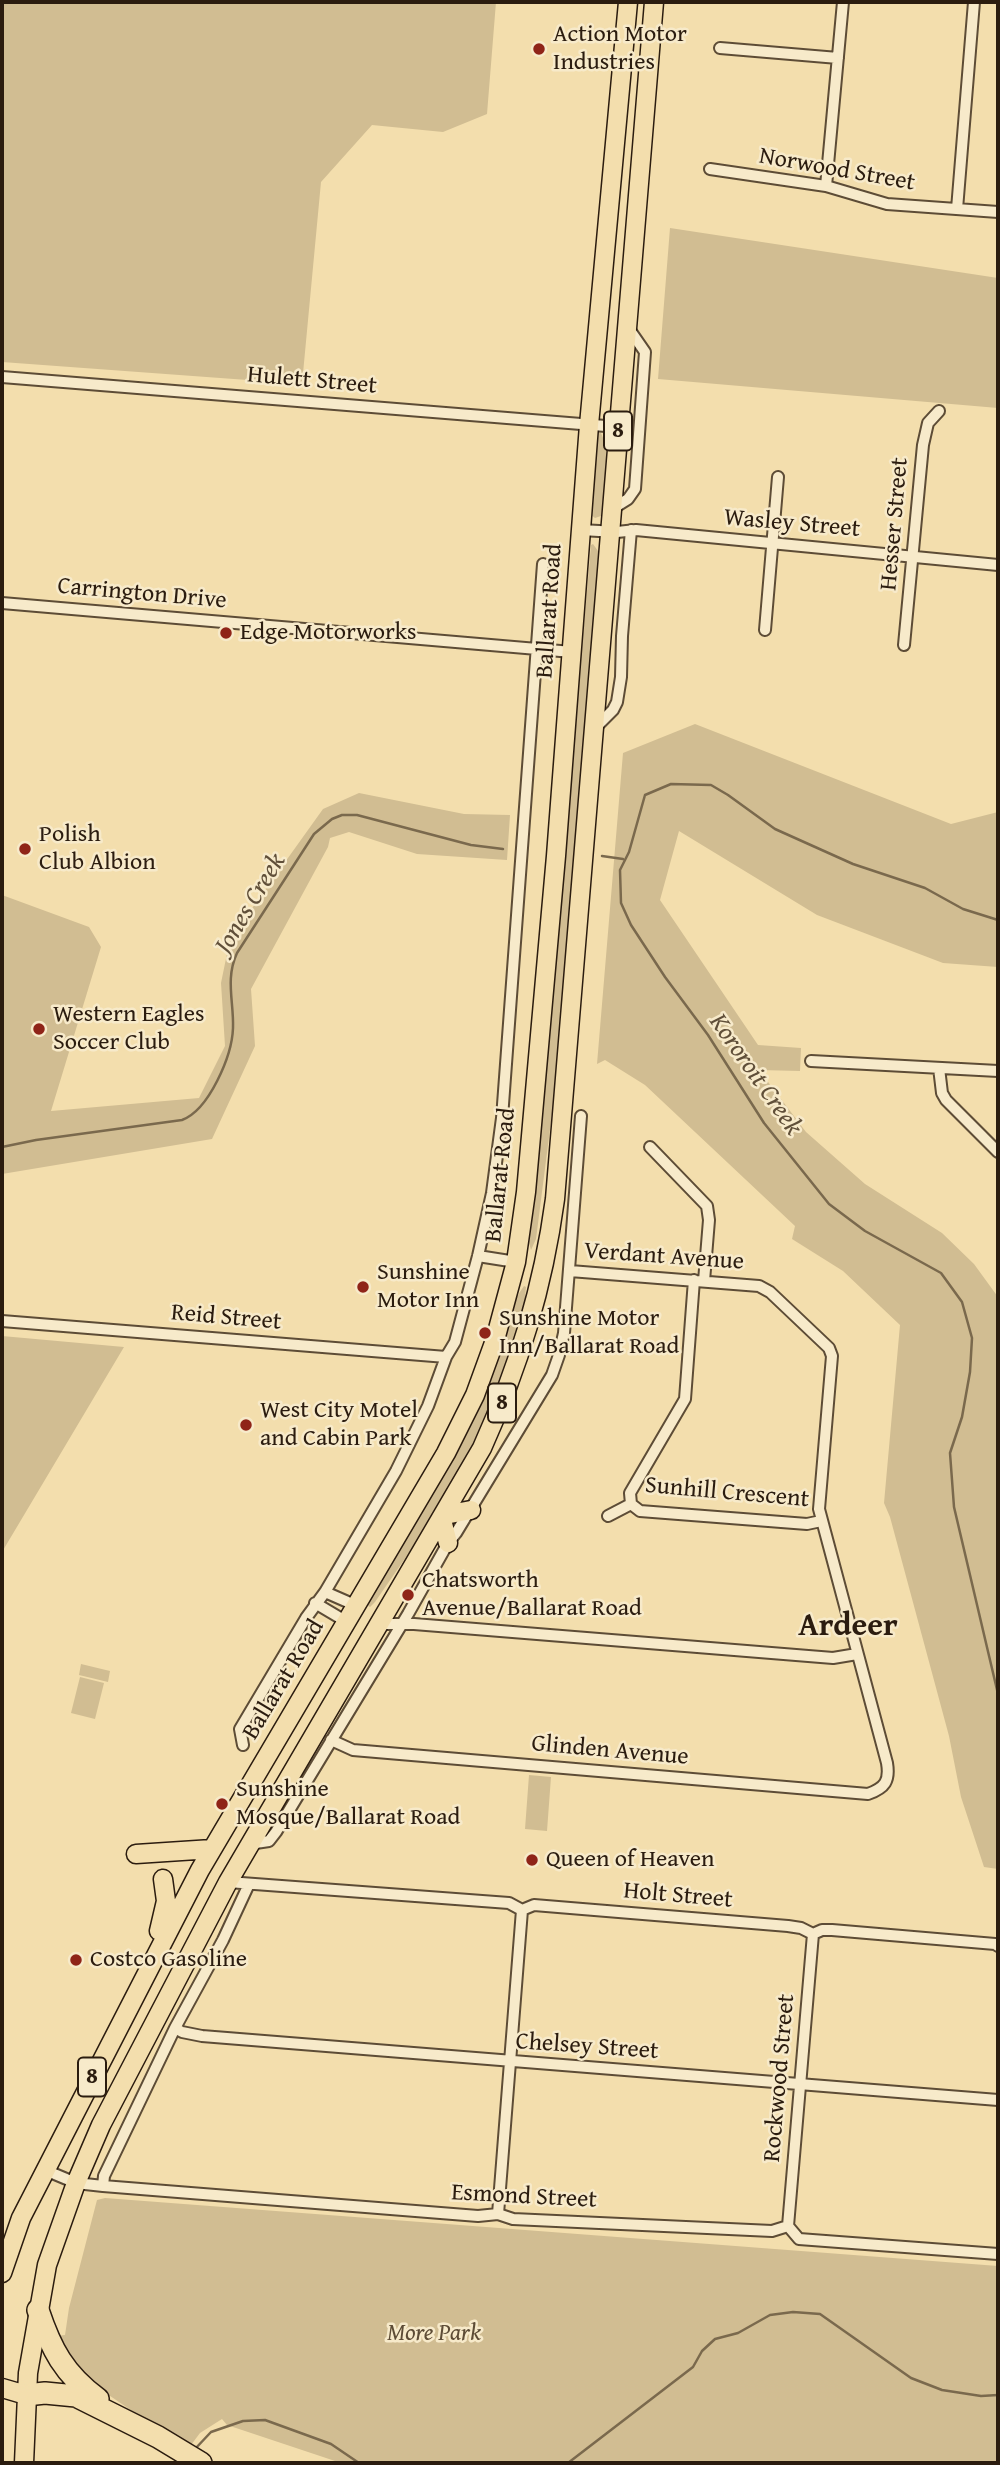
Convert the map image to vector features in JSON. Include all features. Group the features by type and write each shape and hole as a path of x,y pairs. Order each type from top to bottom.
{"highway":[{"name":"Ballarat Road","path":"2,2273 21,2218 147,1971 212,1849 446,1453 471,1404 495,1340 516,1262 530,1152 589,425 628,2"},
{"name":"8","path":"24,2463 26,2395 38,2310 52,2246 101,2125 249,1844 482,1448 525,1343 545,1267 555,1199 654,2"},
{"path":"516,1262 545,1267"},
{"path":"448,1543 443,1517 471,1510"},
{"path":"357,1606 381,1620"},
{"path":"347,1622 381,1620"},
{"path":"136,1854 212,1849"},
{"path":"147,1971 166,1901 163,1879"},
{"path":"38,2310 53,2351 62,2365 93,2396 127,2421"},
{"path":"2,2388 26,2395 45,2393 76,2396 158,2437 201,2463"}],"street":[{"path":"827,186 843,2"},
{"path":"957,209 974,2"},
{"path":"720,48 838,58"},
{"name":"Norwood Street","path":"710,169 827,186 887,204 998,212"},
{"path":"612,509 632,494 636,476 645,352 627,327"},
{"name":"Hulett Street","path":"2,377 618,427"},
{"name":"Hesser Street","path":"904,645 926,430 931,418 939,411"},
{"path":"765,630 778,477"},
{"name":"Wasley Street","path":"581,530 631,530 998,565"},
{"path":"593,730 617,702 623,663 622,636 631,530"},
{"name":"Ballarat Road","path":"243,1745 240,1729 315,1603 325,1592 415,1435 446,1357 455,1342 478,1256 492,1193 502,1118 543,564"},
{"name":"Carrington Drive","path":"2,603 572,652"},
{"path":"811,1061 998,1072"},
{"path":"943,1068 946,1100 998,1152"},
{"path":"249,1844 268,1841 276,1832 407,1622 448,1543 471,1510 552,1375 564,1333 581,1116"},
{"name":"Sunhill Crescent","path":"650,1147 706,1206 709,1220 685,1399 630,1493 631,1504 640,1511 807,1524 821,1521"},
{"path":"478,1256 516,1262"},
{"name":"Verdant Avenue","path":"570,1271 759,1286 770,1292 829,1348 832,1356 819,1509 887,1763 889,1775 886,1785"},
{"name":"Reid Street","path":"2,1321 446,1357"},
{"name":"Sunhill Crescent","path":"608,1516 631,1504"},
{"path":"325,1592 357,1606"},
{"path":"315,1603 347,1622"},
{"path":"381,1620 395,1614 407,1622 833,1658 857,1654"},
{"name":"Glinden Avenue","path":"331,1740 353,1749 868,1794 886,1785"},
{"name":"Holt Street","path":"228,1882 509,1903 522,1910 534,1905 548,1906 788,1926 802,1928 813,1934 832,1930 998,1946"},
{"path":"103,2186 104,2176 175,2028 223,1940 249,1884"},
{"path":"498,2214 522,1910"},
{"name":"Rockwood Street","path":"788,2226 813,1934"},
{"name":"Chelsey Street","path":"175,2028 202,2036 998,2100"},
{"name":"Esmond Street","path":"45,2170 76,2183 103,2186 478,2217 498,2214 513,2220 772,2231 788,2226"},
{"path":"788,2226 799,2239 998,2254"}],"green space":[{"path":"2,2 496,2 487,114 443,132 372,125 321,182 302,384 2,362"},
{"path":"670,228 998,278 998,408 658,379"},
{"path":"597,432 601,433 604,442 607,462 602,512 601,516 595,518 590,514"},
{"path":"593,544 598,551 598,566 555,1090 536,1239 531,1250 530,1223 575,682"},
{"path":"695,724 951,824 998,812 998,967 943,963 817,915 679,831 660,900 758,1045 801,1048 800,1071 759,1070 806,1132 865,1184 942,1233 974,1264 998,1297 998,1869 984,1867 961,1797 949,1736 884,1503 900,1325 843,1271 792,1239 795,1226 645,1085 605,1060 597,1064 623,753"},
{"path":"359,793 464,814 510,815 507,860 417,854 349,832 330,838 328,847 251,989 255,1046 212,1139 2,1174 2,895 89,927 101,947 51,1111 199,1098 225,1046 221,983 230,939 323,809"},
{"path":"524,1286 524,1310 517,1337 473,1445 433,1518 370,1607 367,1605 442,1475 483,1395 510,1311"},
{"path":"2,1336 124,1347 2,1552"},
{"path":"81,1664 110,1671 108,1682 79,1675"},
{"path":"80,1677 104,1683 95,1719 71,1713"},
{"path":"529,1775 551,1777 547,1831 525,1829"},
{"name":"More Park","path":"105,2198 998,2266 998,2463 341,2463 227,2425 222,2419 200,2433 188,2449 94,2385 64,2356 56,2336 65,2335 69,2308 97,2200"}],"waterway":[{"name":"Kororoit Creek","path":"998,920 963,909 925,888 853,864 775,829 711,785 671,784 645,795 629,852 620,870 621,903 631,925 708,1035 764,1123 829,1204 865,1231 941,1273 962,1302 972,1338 970,1372 962,1417 950,1453 954,1507 998,1694"},
{"name":"Jones Creek","path":"2,1147 182,1120 192,1114 210,1094 224,1067 232,1040 231,972 237,953 314,834 332,819 342,815 357,815 471,845 503,849"},
{"name":"Jones Creek","path":"602,856 623,859"},
{"name":"Kororoit Creek","path":"568,2463 693,2367 702,2351 715,2339 738,2333 770,2315 793,2312 820,2314 911,2378 942,2390 981,2396 998,2395"},
{"name":"Kororoit Creek","path":"195,2449 211,2432 243,2421 265,2420 331,2444 359,2463"}],"place":[{"name":"Action Motor Industries","path":"539,49"},
{"name":"Edge Motorworks","path":"226,633"},
{"name":"Polish Club Albion","path":"25,849"},
{"name":"Western Eagles Soccer Club","path":"39,1029"},
{"name":"Sunshine Motor Inn","path":"363,1287"},
{"name":"Sunshine Motor Inn/Ballarat Road","path":"485,1333"},
{"name":"West City Motel and Cabin Park","path":"246,1425"},
{"name":"Chatsworth Avenue/Ballarat Road","path":"408,1595"},
{"name":"Sunshine Mosque/Ballarat Road","path":"222,1804"},
{"name":"Queen of Heaven","path":"532,1860"},
{"name":"Costco Gasoline","path":"76,1960"}],"district":[{"name":"Ardeer","path":"848,1627"}]}
